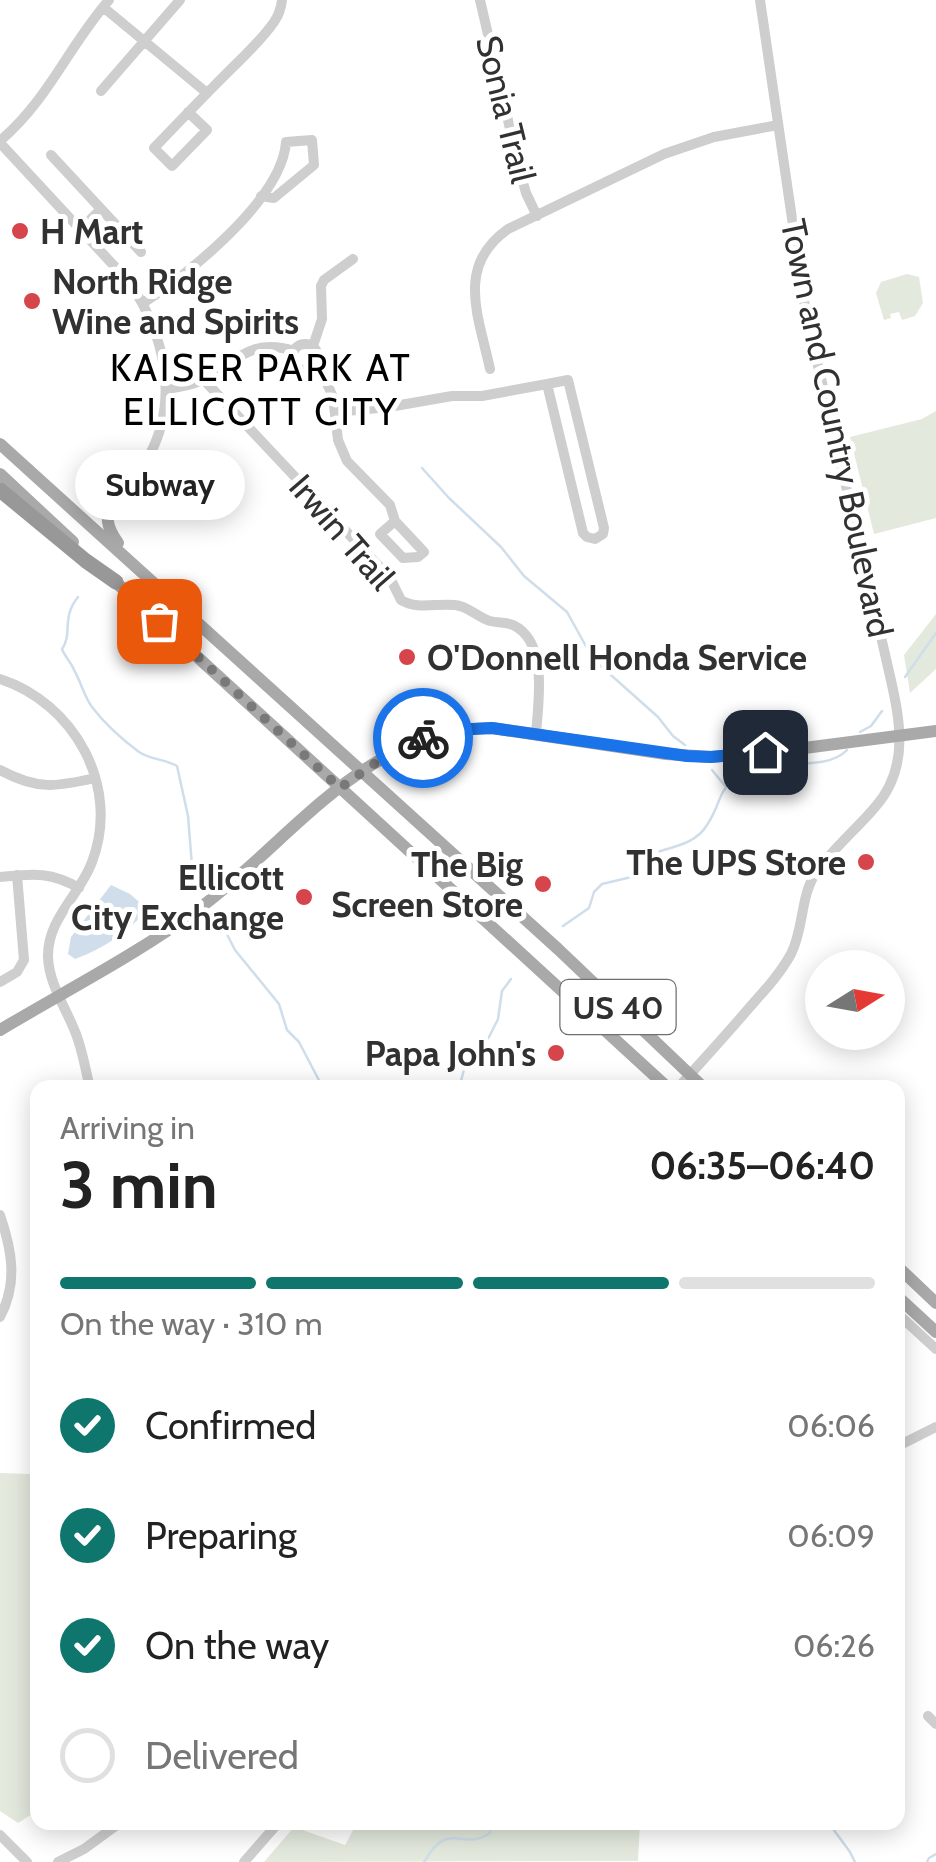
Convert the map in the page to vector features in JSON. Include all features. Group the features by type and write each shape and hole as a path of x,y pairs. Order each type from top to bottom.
{"highway":[{"path":"0,490 116,582"}],"main road":[{"name":"US 40","path":"0,444 558,949 696,1080"},
{"name":"US 40","path":"0,474 659,1080"},
{"path":"73,510 94,510 113,499"},
{"path":"113,499 107,527 131,562"},
{"path":"0,1030 152,941 200,908 362,771 401,747 436,734 492,728 711,757 936,731"},
{"path":"905,1274 936,1303"},
{"path":"905,1303 936,1332"}],"street":[{"path":"102,91 180,0"},
{"path":"188,112 207,130 172,166 154,148 188,112 269,29 280,13 282,0"},
{"name":"Sonia Trail","path":"480,0 520,172 537,216"},
{"name":"Town and Country Boulevard","path":"760,0 806,314 885,654 900,736"},
{"path":"113,499 150,453 164,412 166,389 161,346 144,304 112,262 0,142 38,104 106,3 207,93"},
{"path":"490,369 475,302 475,274 497,237 694,142 778,125"},
{"path":"144,304 195,267 240,223 262,196 284,158 286,142 312,140 314,166 274,198 262,196"},
{"path":"51,156 141,252"},
{"path":"81,228 101,209"},
{"path":"312,346 322,320 321,286 353,259"},
{"path":"304,344 312,346 318,356 314,366 307,370 299,368 293,360 294,351 304,344"},
{"path":"166,389 204,380 238,356 261,347 294,351"},
{"path":"314,366 329,386 338,440 348,461 390,506 395,522"},
{"name":"Irwin Trail","path":"204,380 390,578 401,600 414,605 463,607 488,620 512,624 525,634 540,671 536,734"},
{"path":"336,412 452,396 482,396 568,380 604,528 603,534 595,539 583,533 547,384"},
{"path":"0,679 35,694 54,709 79,739 95,778 98,844 91,866 51,934 48,957 88,1080"},
{"path":"685,1080 785,964 798,940 813,879 885,794 895,774 900,736"},
{"path":"0,770 48,786 95,778"},
{"path":"0,877 42,874 79,888"},
{"path":"0,982 17,972 24,960 17,876"},
{"path":"0,1215 12,1268 8,1297 0,1317"},
{"path":"905,1320 936,1349"},
{"path":"905,1442 936,1427"},
{"path":"58,1862 110,1830"},
{"path":"244,1862 272,1830"},
{"path":"0,1835 27,1862"}],"shaded area":[{"path":"907,274 919,277 923,303 915,316 902,320 899,312 884,320 876,293 881,282"},
{"path":"936,411 936,518 874,534 850,437 922,419"},
{"path":"936,614 936,669 910,693 904,655"},
{"path":"0,1473 29,1474 30,1815 18,1823 0,1811"},
{"path":"291,1830 345,1845 353,1830 640,1830 638,1861 264,1862"}],"water":[{"path":"111,885 130,894 145,907 145,913 113,940 75,959 68,954 71,937"}],"waterway":[{"path":"422,468 501,547 524,576 567,612 593,659 685,745"},
{"path":"78,597 70,612 62,649 89,703 108,725 139,752 177,766 188,816 192,866 202,889"},
{"path":"905,677 936,633"},
{"path":"860,732 871,726 882,711"},
{"path":"563,926 589,908 594,892 602,884 644,874 660,851 698,836 725,789 749,771 826,761 847,750"},
{"path":"712,770 726,787"},
{"path":"216,913 235,950 279,1004 287,1030 299,1042 319,1080"},
{"path":"461,1080 465,1066 486,1043 498,1019 502,991 511,979"},
{"path":"424,1862 441,1841 480,1838 490,1830"},
{"path":"834,1830 855,1862"},
{"path":"927,1862 936,1854"}],"way so far":[{"path":"159,621 340,788 387,755 423,738"}],"place":[{"name":"H Mart","path":"20,231"},
{"name":"North Ridge Wine and Spirits","path":"32,301"},
{"name":"Subway","path":"159,621"},
{"name":"O'Donnell Honda Service","path":"407,657"},
{"name":"The UPS Store","path":"866,862"},
{"name":"The Big Screen Store","path":"543,884"},
{"name":"Ellicott City Exchange","path":"304,897"},
{"name":"Papa John's","path":"556,1053"}],"district":[{"name":"KAISER PARK AT ELLICOTT CITY","path":"261,389"}],"route":[{"path":"423,738 453,730 492,728 687,756 765,752"}]}
